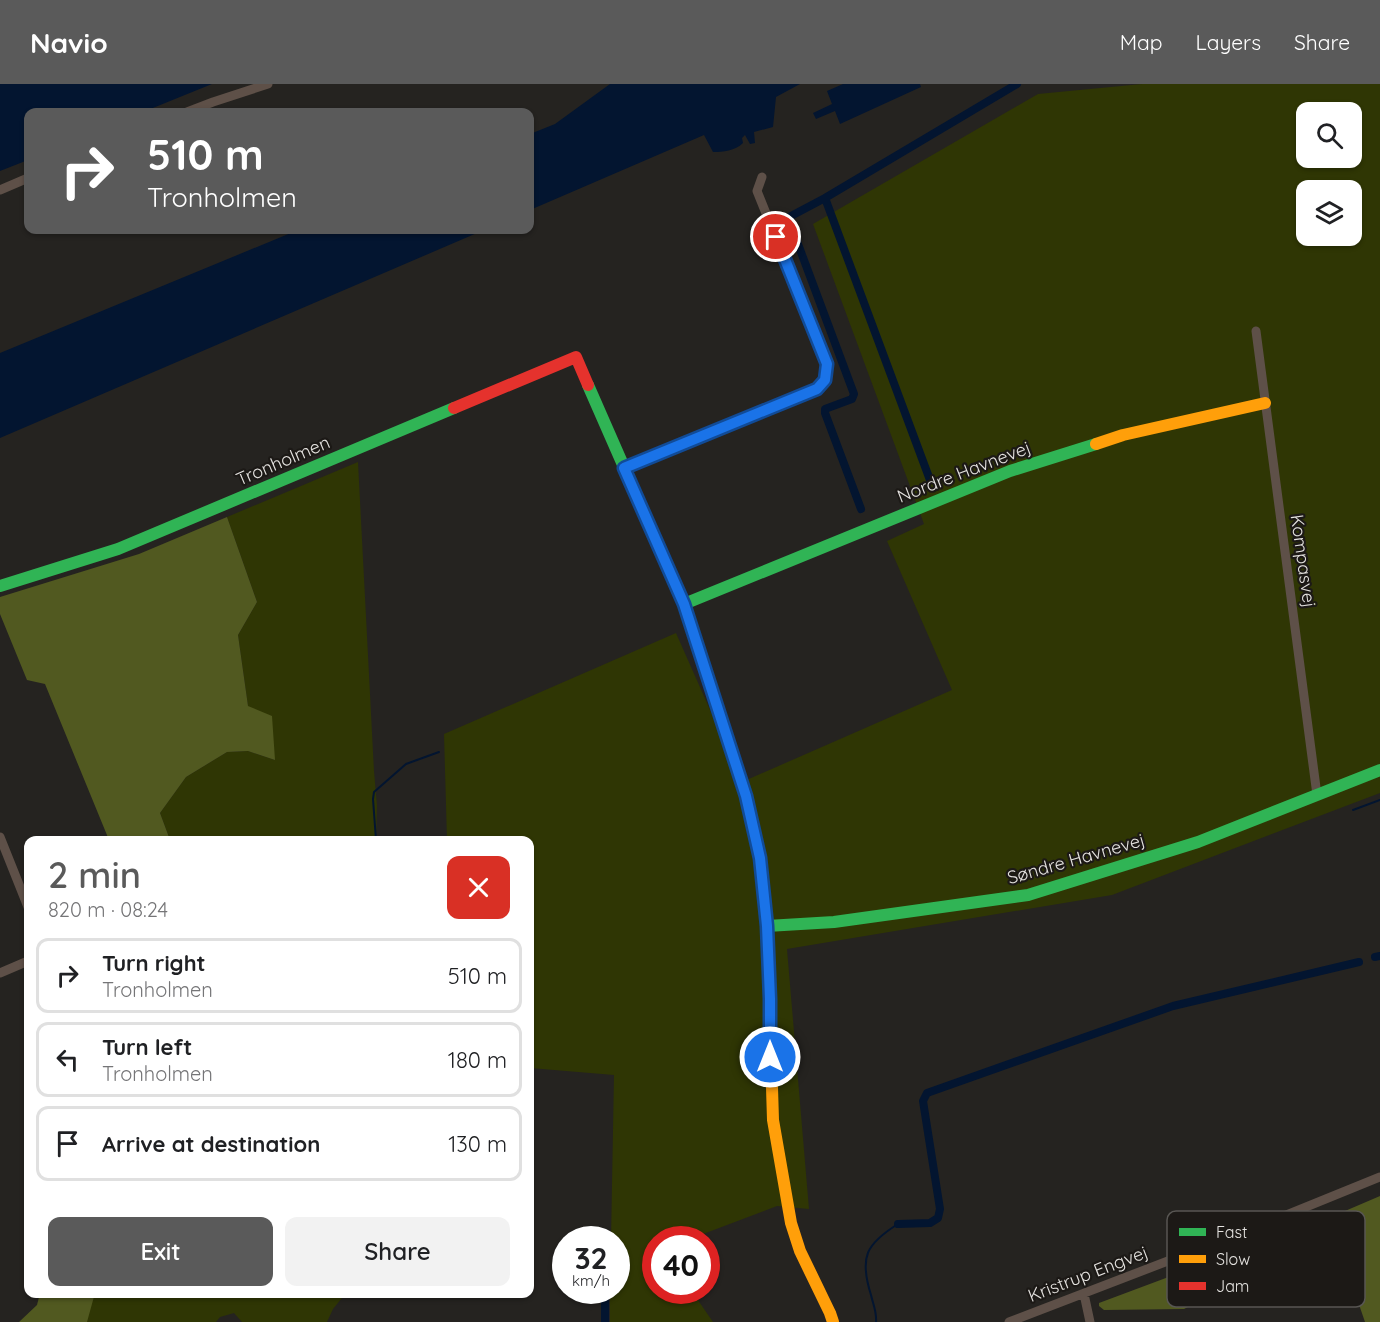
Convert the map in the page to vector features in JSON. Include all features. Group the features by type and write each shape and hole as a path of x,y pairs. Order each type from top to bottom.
{"street":[{"path":"197,108 268,84"},
{"path":"762,177 758,191 827,364 825,380 817,389 624,468 684,604 746,796 760,858 767,926 773,1120 791,1223 800,1251 830,1312 832,1322"},
{"path":"0,190 24,180"},
{"name":"Kompasvej","path":"1256,331 1317,795"},
{"name":"Tronholmen","path":"0,586 118,549 576,357 624,468"},
{"name":"Nordre Havnevej","path":"684,604 1010,471 1123,435 1265,403"},
{"name":"Søndre Havnevej","path":"767,926 834,922 1028,895 1198,842 1380,770"},
{"path":"0,837 24,897"},
{"path":"0,973 24,963"},
{"name":"Kristrup Engvej","path":"1296,1211 1380,1177"},
{"name":"Kristrup Engvej","path":"1009,1322 1167,1262"},
{"path":"1084,1294 1090,1322"}],"green space":[{"path":"1142,84 1380,84 1380,793 1112,895 787,949 809,1209 777,1206 720,1228 642,1226 642,1304 701,1304 713,1322 610,1322 610,1304 630,1304 630,1226 611,1226 614,1075 534,1068 534,836 447,836 444,734 676,633 742,782 952,690 887,541 924,524 813,224 1038,94"},
{"path":"358,462 377,806 376,836 169,836 160,813 186,777 227,752 248,751 275,760 248,706 238,635 257,602 227,517"},
{"path":"227,517 257,602 238,635 248,706 272,716 275,760 248,751 227,752 186,777 160,813 169,836 107,836 45,684 27,680 0,614 0,597 139,554"},
{"path":"1380,1196 1380,1322 1365,1322 1360,1307 1365,1307 1365,1211 1345,1211"},
{"path":"1167,1278 1167,1307 1188,1307 1184,1309 1104,1310 1099,1303"},
{"path":"39,1298 94,1298 87,1322 19,1322 37,1305"},
{"path":"48,1298 342,1298 327,1322 242,1322 234,1313 220,1317 216,1322 87,1321"}],"water":[{"path":"0,84 212,84 153,108 24,108 24,162 0,171"},
{"path":"610,84 800,84 776,97 773,127 754,132 755,143 750,144 745,135 742,138 743,143 736,148 713,152 704,135 534,208 534,132 555,124"},
{"path":"843,84 920,84 921,87 840,124 835,111 816,119 813,113 832,104 827,91"},
{"path":"288,234 475,234 0,438 0,353"}],"waterway":[{"path":"861,509 825,413 825,409 852,399 854,394 789,220 791,216 1017,84"},
{"path":"825,198 930,480"},
{"path":"376,836 374,792 406,764 439,752"},
{"path":"1353,810 1380,800"},
{"path":"1375,957 1380,956"},
{"path":"898,1224 930,1223 938,1218 940,1209 923,1101 927,1093 1173,1006 1359,962"},
{"path":"876,1322 867,1282 866,1261 872,1245 898,1224"},
{"path":"605,1304 605,1322"}],"traffic: fast":[{"path":"588,385 684,604 746,796 760,858 767,925"},
{"path":"0,586 118,549 454,408"},
{"path":"684,604 1010,471 1096,444"},
{"path":"767,926 834,922 1028,895 1198,842 1380,770"}],"traffic: slow":[{"path":"1096,444 1123,435 1265,403"},
{"path":"767,925 773,1120 791,1223 800,1251 833,1322"}],"traffic: jam":[{"path":"454,408 576,357 588,385"}],"route":[{"path":"770,1057 767,926 760,858 746,796 684,604 624,468 817,389 825,380 827,364 776,237"}]}
